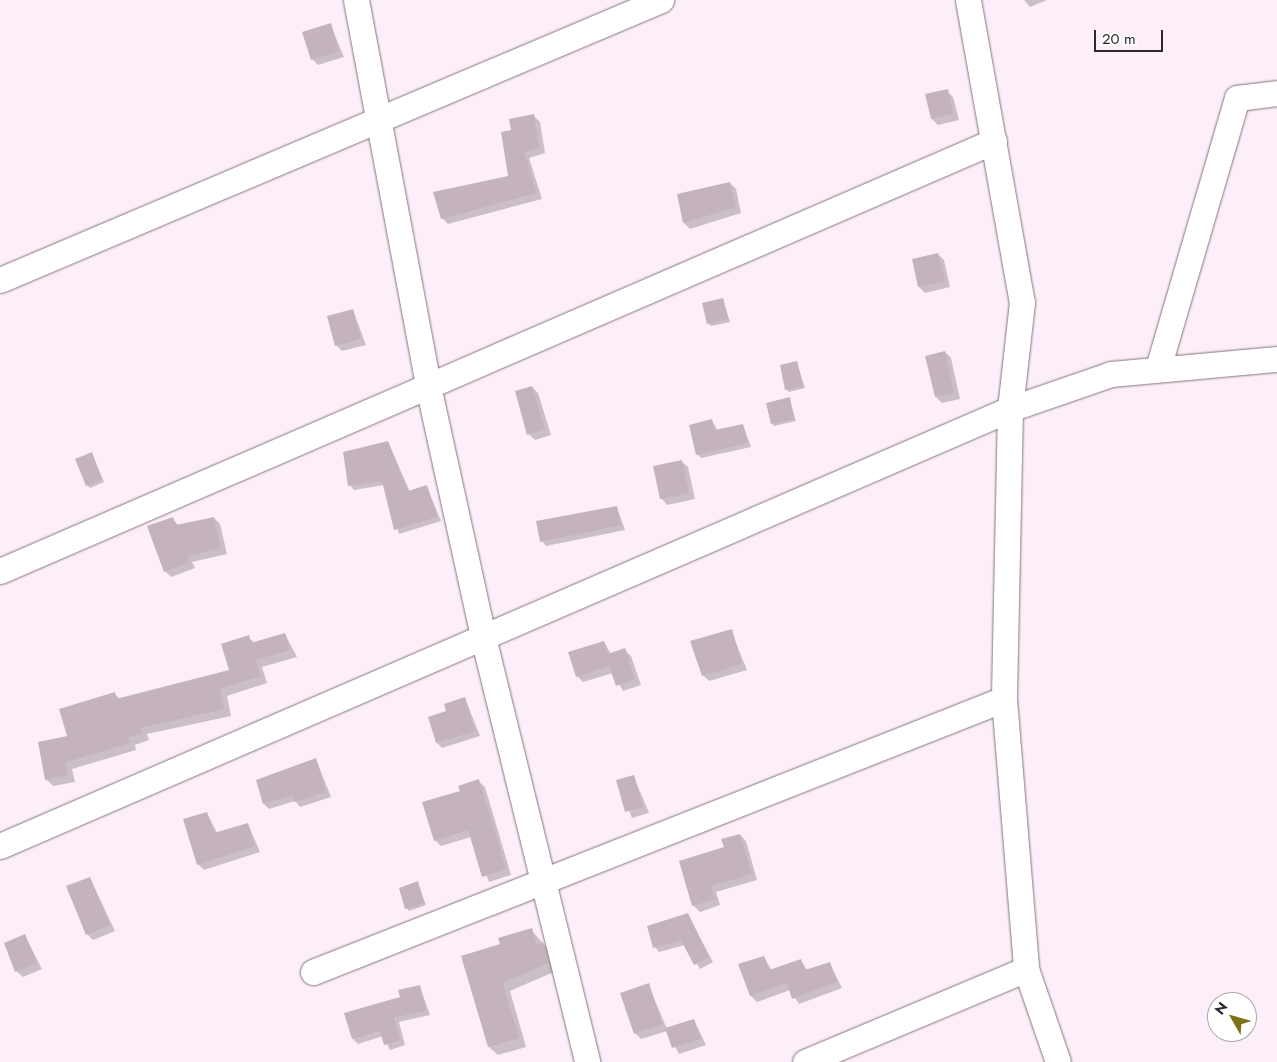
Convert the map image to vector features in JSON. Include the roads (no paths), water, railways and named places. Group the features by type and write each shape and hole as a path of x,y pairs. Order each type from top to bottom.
{"street":[{"path":"356,0 428,386 483,637 586,1062"},
{"path":"0,280 661,0"},
{"path":"968,0 1022,302 1010,409 1004,699 1026,969 1058,1062"},
{"path":"1158,368 1237,98 1277,94"},
{"path":"0,571 994,141"},
{"path":"0,846 1010,409 1111,374 1158,368 1277,359"},
{"path":"313,972 1004,699"},
{"path":"805,1062 1026,969"}]}
